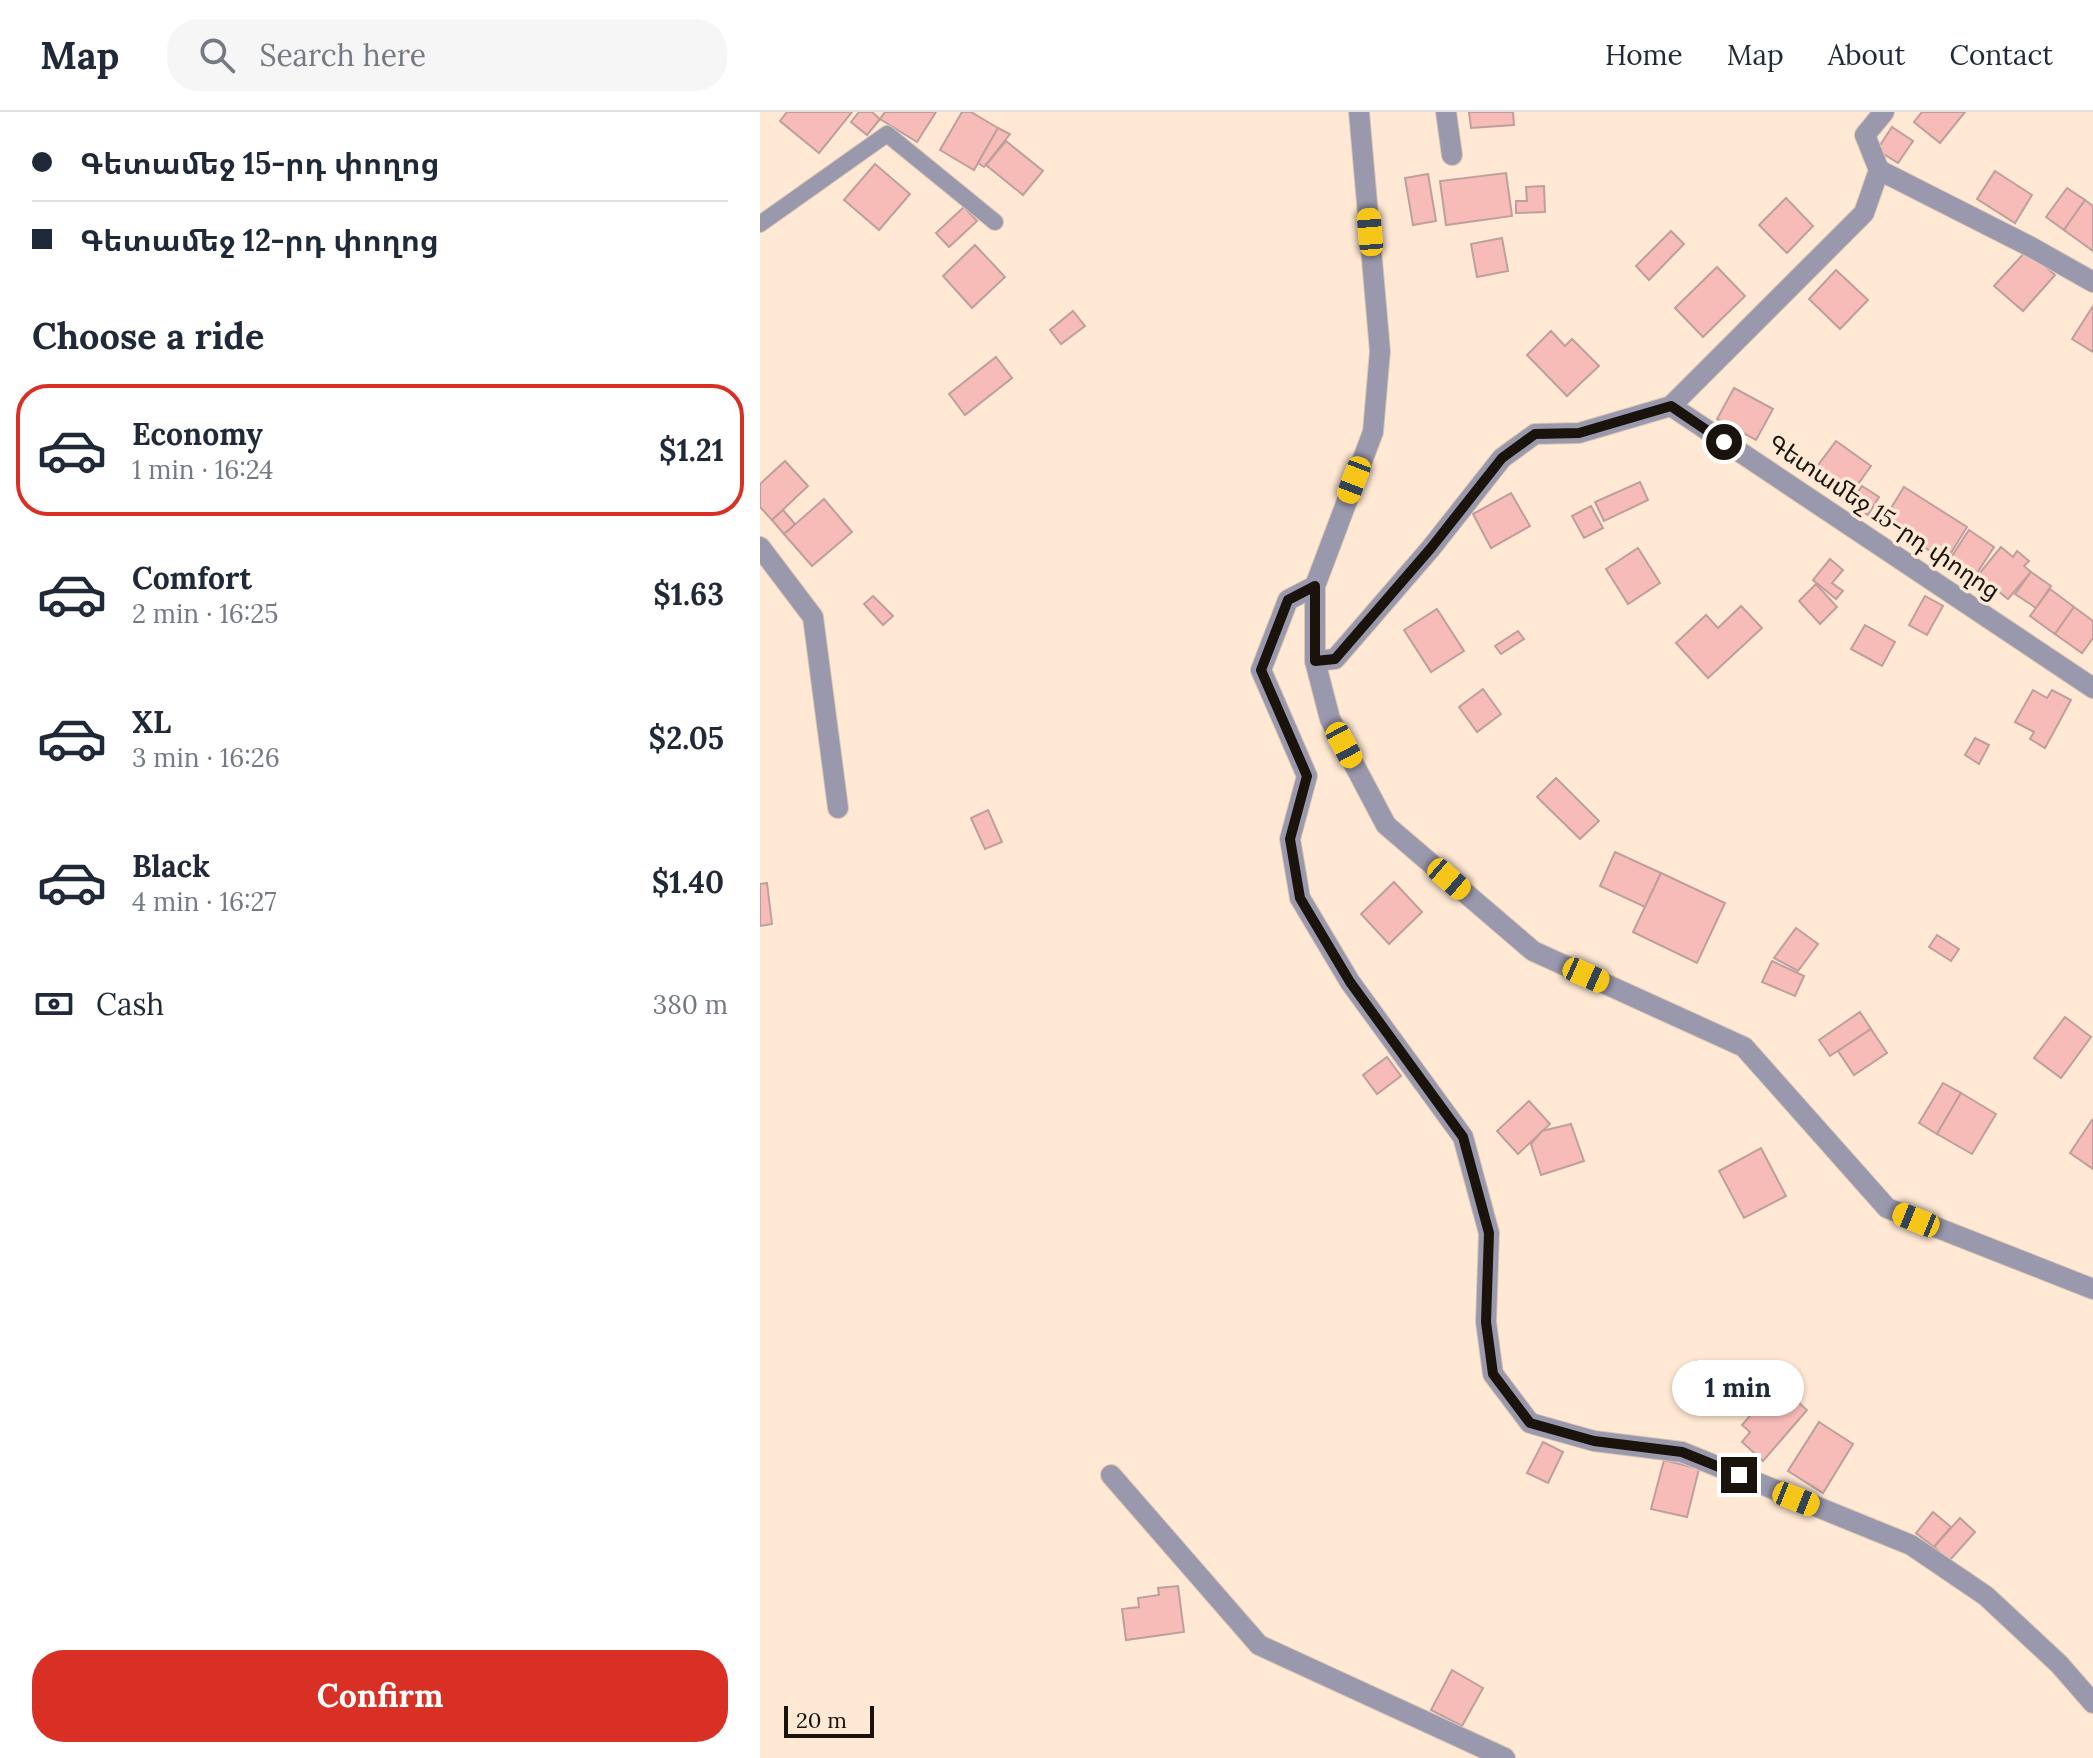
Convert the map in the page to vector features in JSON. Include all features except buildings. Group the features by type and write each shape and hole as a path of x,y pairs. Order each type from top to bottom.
{"street":[{"path":"1359,112 1380,351 1377,392 1373,432 1315,586 1315,661 1330,719 1386,825 1533,951 1744,1047 1887,1208 2093,1289"},
{"path":"1446,112 1452,155"},
{"path":"1315,661 1335,659 1431,548 1502,458 1535,434 1579,433 1671,406 1864,213 1879,170 1865,135 1884,112"},
{"path":"1879,170 2093,282"},
{"name":"Գետամեջ 15-րդ փողոց","path":"1671,406 2093,688"},
{"path":"760,547 813,617 838,808"},
{"path":"1315,586 1288,600 1261,670 1307,776 1290,839 1300,898 1350,982 1463,1137 1489,1233 1486,1322 1493,1374 1530,1423 1594,1441 1682,1452 1911,1545 1986,1596 2059,1664 2093,1703"},
{"path":"1111,1475 1259,1645 1505,1758"}],"lane":[{"path":"760,224 887,134 995,222"}],"route":[{"path":"1724,442 1671,406 1579,433 1535,434 1502,458 1431,548 1335,659 1315,661 1315,586 1288,600 1261,670 1307,776 1290,839 1300,898 1350,982 1463,1137 1489,1233 1486,1322 1493,1374 1530,1423 1594,1441 1682,1452 1739,1475"}]}
